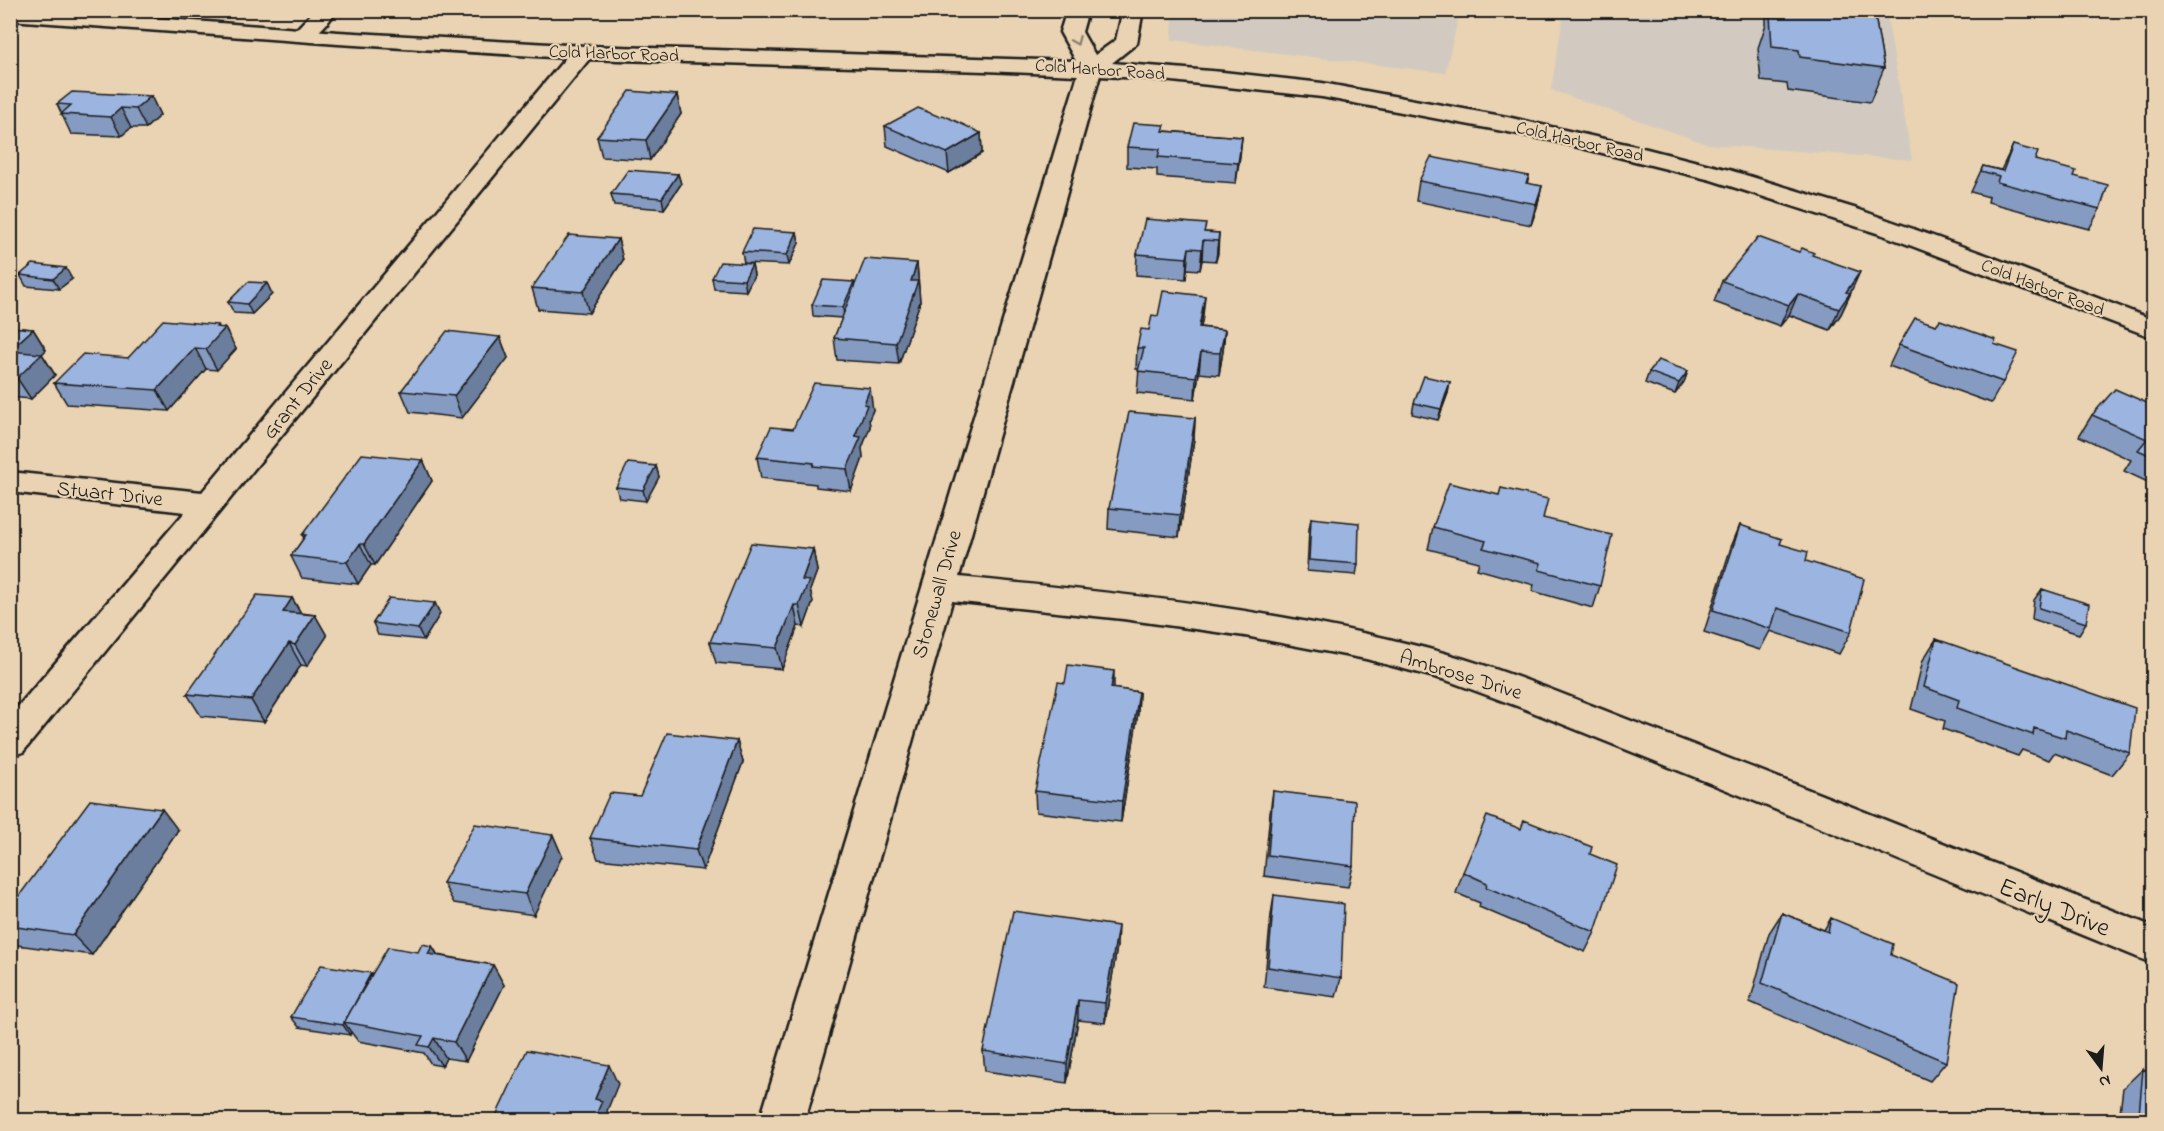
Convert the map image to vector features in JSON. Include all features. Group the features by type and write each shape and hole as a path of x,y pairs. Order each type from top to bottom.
{"street":[{"path":"302,35 327,10"},
{"path":"1078,10 1071,32 1091,68 1126,43 1133,10"},
{"name":"Cold Harbor Road","path":"10,14 582,53 794,60 1006,63 1091,68 1202,76 1340,93 1534,130 1677,163 1805,200 2151,326"},
{"name":"Grant Drive","path":"10,742 210,504 582,53"},
{"name":"Stonewall Drive","path":"782,1120 1091,68"},
{"name":"Stuart Drive","path":"10,482 210,504"},
{"name":"Ambrose Drive","path":"938,587 1121,606 1329,638 1428,662 1529,695 1956,866"},
{"name":"Early Drive","path":"1956,866 2154,946"}],"shaded area":[{"path":"1173,11 1460,11 1445,73 1172,40"},
{"path":"1564,11 1886,11 1912,160 1707,144 1551,90"}],"building":[{"path":"1779,10 1874,10 1884,68 1800,57 1799,50 1772,47 1770,15 1779,16"},
{"path":"630,91 677,95 646,140 597,137"},
{"path":"72,92 151,96 136,109 121,108 111,117 61,114 71,105 57,104"},
{"path":"918,108 940,117 943,115 981,133 947,153 885,126"},
{"path":"1133,123 1165,125 1163,131 1242,137 1238,163 1158,157 1160,149 1127,147"},
{"path":"2013,145 2038,152 2035,160 2076,171 2074,176 2108,185 2100,209 1997,182 1999,176 1981,171 1983,166 2003,171"},
{"path":"1431,157 1529,176 1526,183 1542,186 1536,204 1419,181"},
{"path":"628,170 678,174 662,198 611,194"},
{"path":"1145,219 1206,224 1204,232 1219,233 1218,241 1203,240 1202,249 1189,248 1187,258 1137,254"},
{"path":"753,229 797,232 787,255 742,252"},
{"path":"569,235 618,239 583,292 532,288"},
{"path":"1758,237 1799,252 1802,248 1814,253 1812,255 1860,272 1846,292 1850,293 1839,309 1798,294 1789,305 1722,281"},
{"path":"865,259 917,263 911,281 918,281 896,343 834,338"},
{"path":"720,262 752,264 744,280 712,278"},
{"path":"33,264 66,268 53,279 20,275"},
{"path":"823,280 854,282 843,307 812,305"},
{"path":"248,282 267,283 247,304 228,302"},
{"path":"1163,291 1205,296 1199,327 1225,330 1220,353 1201,352 1196,377 1138,371 1144,348 1137,348 1141,329 1149,330 1152,315 1158,316"},
{"path":"1915,318 1936,325 1940,320 1996,340 1994,344 2018,352 2003,382 1899,345"},
{"path":"163,320 218,325 216,327 225,328 206,349 195,348 157,390 54,383 83,354 128,358"},
{"path":"10,327 33,329 10,350"},
{"path":"447,331 500,337 454,396 401,391"},
{"path":"10,351 42,354 17,378 10,377"},
{"path":"1658,360 1688,371 1679,383 1649,372"},
{"path":"1424,376 1450,382 1441,409 1414,403"},
{"path":"814,383 870,388 864,404 867,405 855,436 861,437 847,469 757,457 771,427 793,429"},
{"path":"2115,389 2154,406 2154,457 2138,450 2147,439 2092,415"},
{"path":"1129,412 1195,418 1180,515 1109,508"},
{"path":"362,454 423,460 364,544 360,544 347,562 291,556 306,535 302,535"},
{"path":"628,463 656,466 643,490 616,487"},
{"path":"1449,483 1499,495 1501,488 1548,499 1543,518 1612,535 1600,586 1539,570 1541,563 1483,548 1486,541 1433,527"},
{"path":"1311,518 1359,523 1358,564 1309,560"},
{"path":"1740,525 1782,539 1780,544 1808,552 1806,561 1864,579 1851,632 1777,608 1771,629 1713,610"},
{"path":"751,543 813,549 802,580 809,581 799,605 794,605 777,648 710,642"},
{"path":"2042,589 2089,604 2086,623 2039,608"},
{"path":"257,595 292,598 283,612 315,615 295,645 289,643 251,700 187,694"},
{"path":"389,598 435,603 418,629 373,623"},
{"path":"1936,639 2135,708 2130,753 2066,730 2065,738 2034,728 2033,735 1957,708 1959,700 1924,687"},
{"path":"1068,665 1114,671 1111,688 1139,692 1122,801 1035,791 1058,682 1065,683"},
{"path":"667,733 737,741 696,850 590,838 610,793 640,796"},
{"path":"1273,791 1355,801 1353,866 1268,855"},
{"path":"90,800 162,809 73,935 10,926 10,908"},
{"path":"1487,816 1521,829 1524,820 1592,847 1590,854 1617,865 1595,932 1486,887 1487,883 1463,872"},
{"path":"475,824 553,835 525,894 443,883"},
{"path":"1274,895 1344,904 1341,978 1268,967"},
{"path":"1013,911 1118,926 1105,1003 1078,1000 1067,1064 983,1051"},
{"path":"1782,913 1828,932 1831,918 1893,944 1891,955 1959,983 1946,1062 1762,983"},
{"path":"422,944 432,946 428,954 493,965 454,1042 434,1038 429,1047 418,1045 423,1036 344,1022 388,947 418,952"},
{"path":"321,965 371,973 343,1025 291,1017"},
{"path":"527,1050 609,1065 595,1099 602,1101 594,1120 494,1120"},
{"path":"2143,1069 2154,1074 2154,1120 2139,1115"}]}
